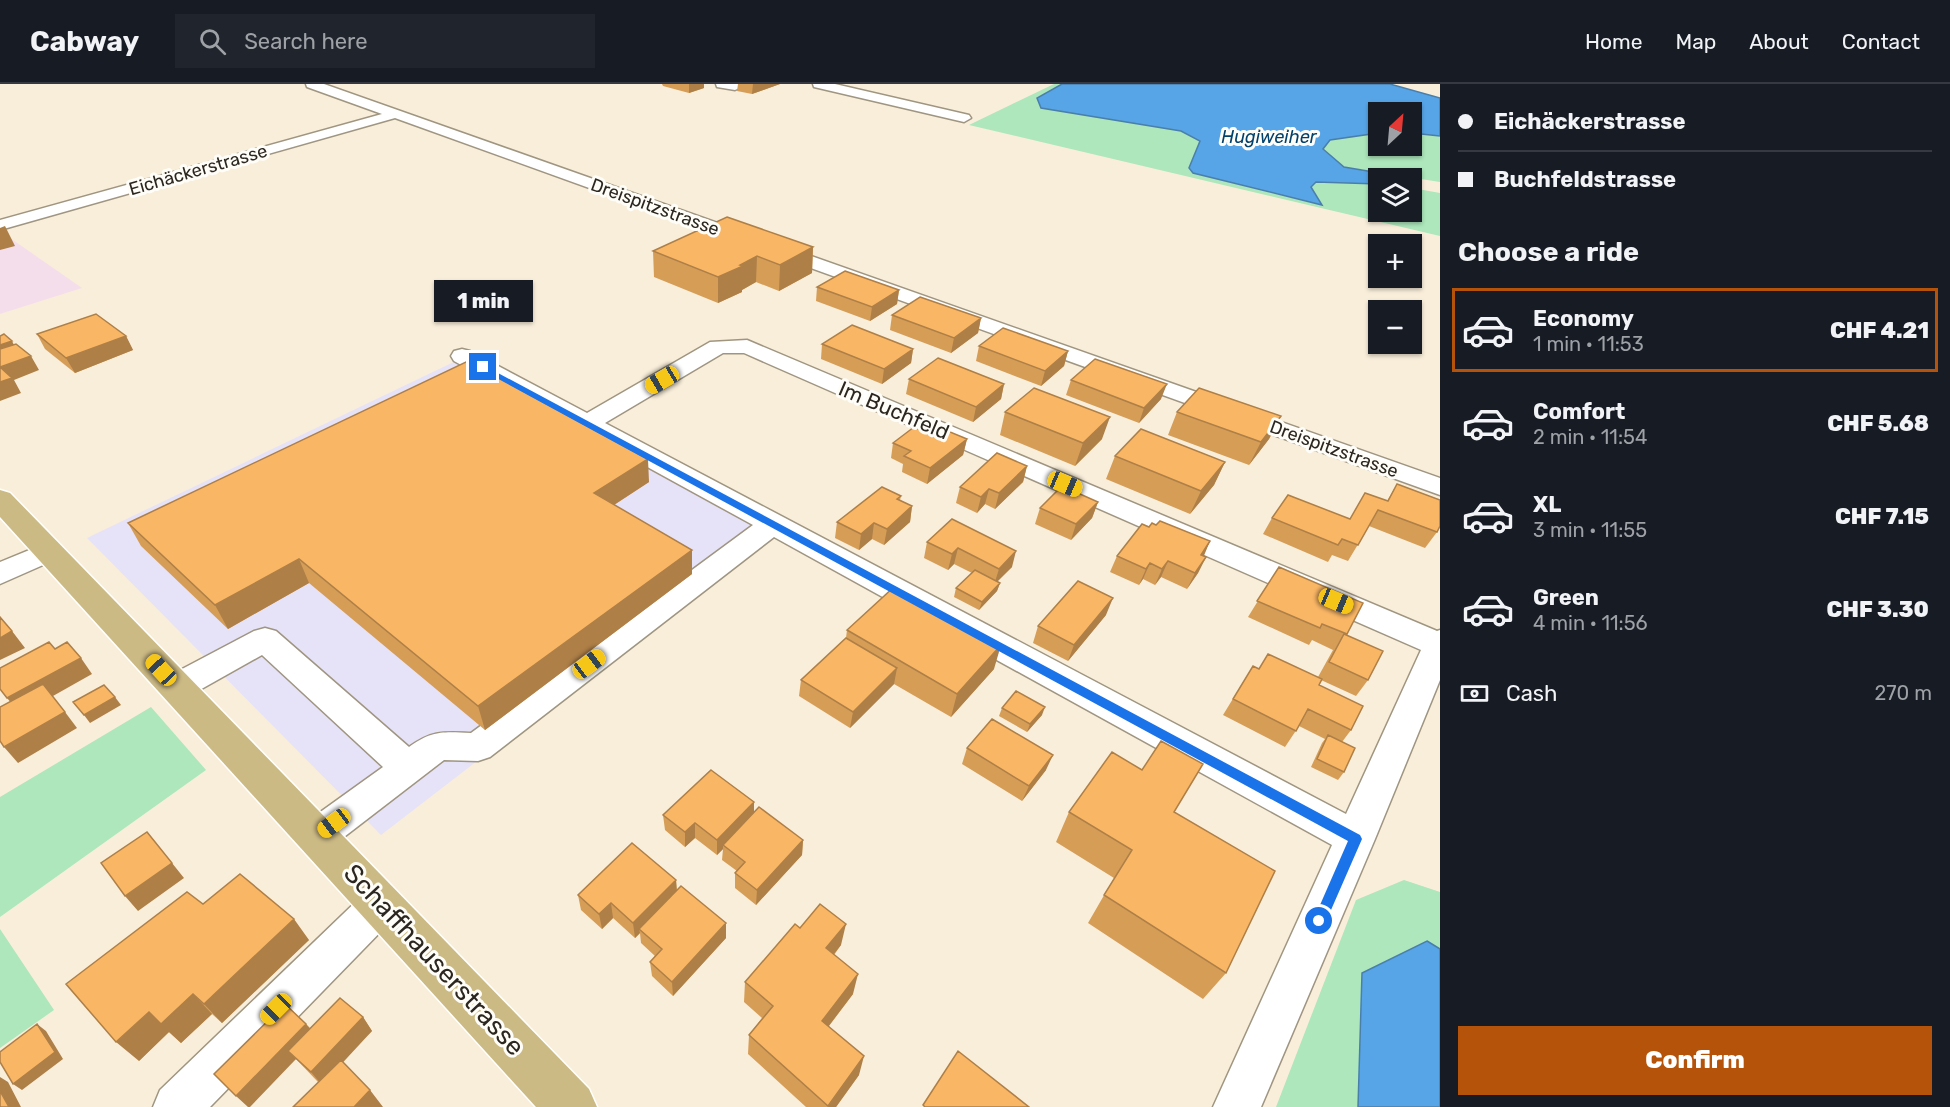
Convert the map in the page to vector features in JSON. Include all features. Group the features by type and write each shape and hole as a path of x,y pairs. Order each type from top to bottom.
{"main road":[{"name":"Schaffhauserstrasse","path":"0,499 571,1107"}],"street":[{"name":"Dreispitzstrasse","path":"312,84 1440,487"},
{"path":"722,84 735,86 742,84"},
{"path":"819,84 964,118"},
{"name":"Eichäckerstrasse","path":"0,225 396,114"},
{"name":"Im Buchfeld","path":"586,423 718,347 747,346 1439,643"},
{"path":"462,356 1356,839"},
{"path":"318,836 438,746 478,747 773,524"},
{"path":"0,574 49,551"},
{"path":"177,687 265,639 408,768"},
{"path":"1237,1107 1356,839 1439,643"},
{"path":"177,1107 381,904"}],"shaded area":[{"path":"0,231 82,288 0,314"},
{"path":"460,359 777,530 381,835 87,538"}],"green space":[{"path":"1054,84 1062,84 1038,98 1041,108 1181,131 1200,141 1189,168 1193,173 1321,205 1311,186 1316,182 1368,184 1368,219 969,125"},
{"path":"1368,134 1368,156 1422,156 1422,134 1440,136 1440,182 1422,179 1422,168 1368,168 1368,171 1344,167 1323,149 1330,140"},
{"path":"1422,190 1440,193 1440,236 1381,222 1422,222"},
{"path":"151,707 206,770 0,917 0,797"},
{"path":"1404,880 1440,892 1440,949 1427,941 1362,973 1358,1107 1276,1107 1356,900"},
{"path":"0,929 54,1010 0,1048"}],"water":[{"name":"Hugiweiher","path":"1062,84 1390,84 1440,98 1440,136 1422,134 1422,102 1368,102 1368,134 1330,140 1323,149 1344,167 1368,171 1368,184 1316,182 1311,187 1322,205 1193,173 1189,168 1200,141 1181,131 1041,108 1037,98"},
{"path":"1427,941 1440,949 1440,1107 1358,1107 1362,973"}],"building":[{"path":"727,217 813,247 780,265 757,256 740,265 743,266 718,277 653,251"},
{"path":"845,271 899,290 872,307 817,287"},
{"path":"920,297 981,318 954,338 892,315"},
{"path":"96,314 126,336 66,358 37,334"},
{"path":"852,325 913,349 884,369 822,344"},
{"path":"1003,328 1068,351 1045,371 979,346"},
{"path":"4,334 12,341 0,345 0,336"},
{"path":"16,344 31,356 0,367 0,349"},
{"path":"938,358 1004,384 976,407 909,379"},
{"path":"1095,359 1167,384 1144,408 1071,380"},
{"path":"468,361 648,459 594,493 692,550 478,706 299,559 215,605 128,523"},
{"path":"0,367 12,378 0,382"},
{"path":"1034,388 1110,417 1083,443 1005,412"},
{"path":"1199,388 1281,416 1261,442 1177,412"},
{"path":"914,427 933,436 943,429 967,439 930,468 904,456 911,451 893,443"},
{"path":"1141,429 1225,462 1201,491 1115,456"},
{"path":"997,453 1027,466 999,493 989,489 981,497 960,487"},
{"path":"1397,484 1440,500 1440,526 1437,532 1378,510 1358,545 1342,539 1338,545 1272,518 1288,495 1350,519 1365,493 1388,501"},
{"path":"1062,486 1098,502 1076,524 1040,508"},
{"path":"882,487 901,496 897,499 912,506 887,529 874,523 861,534 837,522"},
{"path":"952,519 1016,551 999,569 958,548 952,554 927,542"},
{"path":"1160,521 1210,541 1201,555 1206,557 1195,573 1168,561 1162,569 1150,563 1146,569 1117,556 1142,524 1149,527 1152,523 1156,525"},
{"path":"1279,567 1363,603 1347,634 1322,624 1320,628 1257,601"},
{"path":"975,570 1000,583 982,602 956,588"},
{"path":"1078,581 1113,598 1074,645 1038,626"},
{"path":"894,587 1001,645 957,694 847,630"},
{"path":"0,617 12,631 0,638"},
{"path":"1344,634 1383,651 1368,680 1329,662"},
{"path":"846,638 897,668 853,712 801,680"},
{"path":"49,642 55,649 67,642 81,658 7,698 0,689 0,668"},
{"path":"1268,654 1322,679 1319,685 1363,706 1351,730 1308,709 1296,731 1233,699 1253,666 1259,669"},
{"path":"43,684 65,712 4,747 0,741 0,707"},
{"path":"104,685 115,697 84,715 73,702"},
{"path":"1016,691 1045,707 1030,724 1002,708"},
{"path":"992,719 1053,755 1029,786 967,748"},
{"path":"1328,735 1355,748 1344,772 1317,759"},
{"path":"1161,741 1203,764 1174,812 1275,871 1226,973 1104,895 1132,850 1069,812 1112,752 1142,770"},
{"path":"711,770 754,802 717,840 695,823 685,832 663,815"},
{"path":"759,807 803,840 757,890 735,873 745,862 723,845"},
{"path":"147,832 172,863 125,896 101,863"},
{"path":"632,843 676,880 633,923 611,903 599,914 578,895"},
{"path":"240,874 294,919 204,1004 193,994 161,1024 149,1012 116,1042 66,984 187,892 203,904"},
{"path":"681,886 726,923 672,982 650,962 662,949 639,929"},
{"path":"820,904 846,924 826,948 858,974 822,1021 864,1056 828,1106 749,1035 773,1006 745,982 795,924 800,928"},
{"path":"340,998 363,1017 311,1072 288,1051"},
{"path":"285,1004 306,1024 236,1096 214,1074"},
{"path":"37,1024 55,1052 13,1084 0,1062 0,1052"},
{"path":"958,1051 1029,1107 925,1107 923,1105"},
{"path":"341,1060 370,1090 354,1107 293,1107"},
{"path":"0,1091 9,1107 0,1107"}],"route":[{"path":"483,367 1356,839 1319,921"}]}
